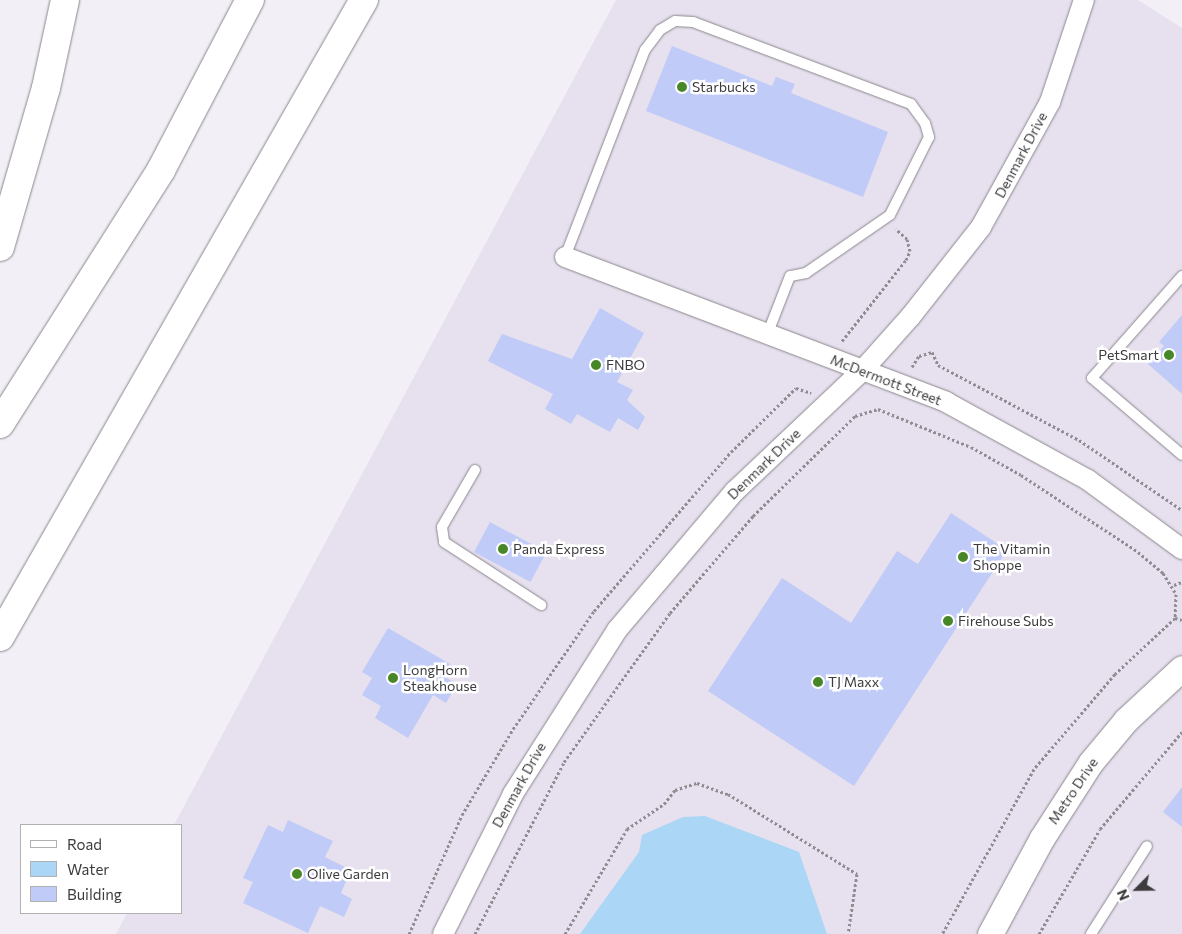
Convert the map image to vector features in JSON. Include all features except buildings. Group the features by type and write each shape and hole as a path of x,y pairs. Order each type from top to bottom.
{"highway":[{"path":"0,247 46,88 65,0"},
{"path":"0,424 161,170 250,0"},
{"path":"0,637 364,0"}],"street":[{"name":"Denmark Drive","path":"442,934 512,794 617,630 735,491 862,371 942,279 996,203 1050,102 1084,0"},
{"name":"McDermott Street","path":"566,257 946,402 1025,442 1088,480 1182,549"},
{"name":"Metro Drive","path":"990,934 1042,838 1091,762 1126,720 1182,668"}],"lane":[{"path":"566,257 645,50 660,30 675,20 693,22 911,104 925,123 929,137 922,159 886,218 806,273 790,276 767,335"},
{"path":"1182,276 1092,378 1182,455"},
{"path":"475,470 442,527 444,542 540,605"},
{"path":"1091,934 1148,846"}],"path":[{"path":"837,362 842,340 910,251 907,240 886,218"},
{"path":"932,352 938,365 1080,440 1182,510"},
{"path":"409,934 462,815 564,652 690,495 796,388"},
{"path":"475,934 564,762 643,648 753,516 855,416 878,409 887,411 971,447 1138,552 1174,586 1175,618 1114,674 1034,769 942,934"},
{"path":"1174,586 1182,582"},
{"path":"1175,618 1182,620"},
{"path":"1039,934 1100,829 1182,732"},
{"path":"565,934 627,829 664,804 675,790 697,783 728,794 857,874 848,934"}],"shaded area":[{"path":"616,0 1138,0 1182,28 1182,934 116,934 126,914 182,914 182,824 175,824"}],"water":[{"path":"705,816 799,852 827,934 580,934 639,852 642,835 683,817"}],"place":[{"name":"Starbucks","path":"682,87"},
{"name":"PetSmart","path":"1169,355"},
{"name":"FNBO","path":"596,365"},
{"name":"Panda Express","path":"503,549"},
{"name":"The Vitamin Shoppe","path":"963,557"},
{"name":"Firehouse Subs","path":"948,621"},
{"name":"LongHorn Steakhouse","path":"393,678"},
{"name":"TJ Maxx","path":"818,682"},
{"name":"Olive Garden","path":"297,874"}]}
